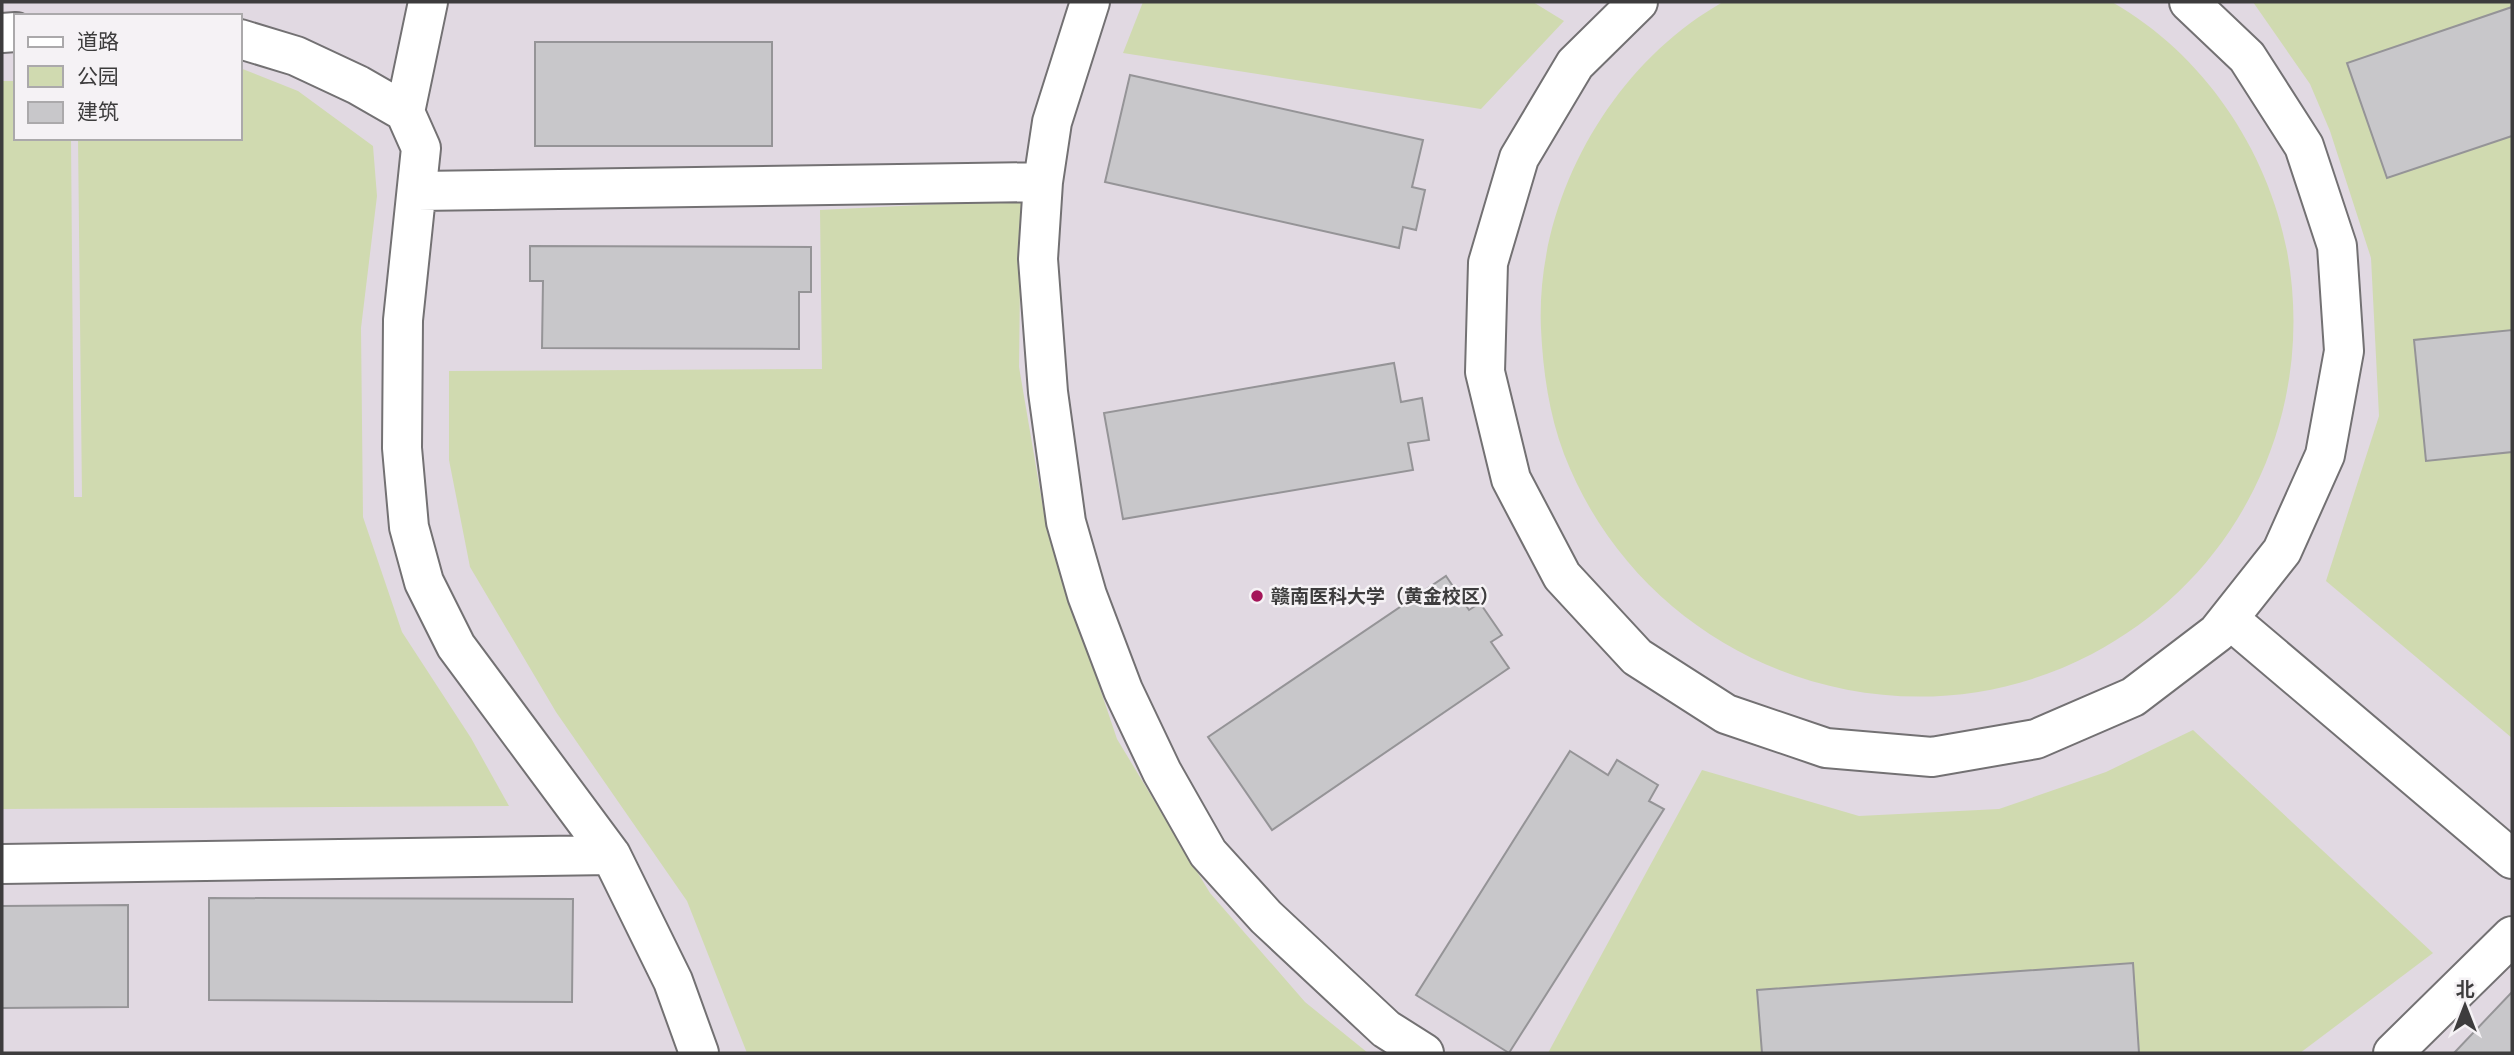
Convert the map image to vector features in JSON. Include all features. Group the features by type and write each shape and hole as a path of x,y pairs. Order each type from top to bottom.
{"street":[{"path":"405,113 428,2"},
{"path":"1090,2 1052,122 1043,181 1038,259 1048,393 1066,523 1087,595 1123,690 1162,772 1208,853 1276,927 1386,1028 1424,1053"},
{"path":"1627,5 1575,64 1519,158 1488,263 1485,372 1511,479 1562,576 1637,657 1726,714 1826,748 1932,757 2036,739 2133,697 2217,633 2282,551 2325,455 2344,351 2337,246 2304,146 2247,57 2189,2"},
{"path":"242,40 296,56 358,85 405,113 421,148 403,320 402,448 409,527 424,582 456,646 611,855 673,981 699,1053"},
{"path":"418,191 1043,181"},
{"path":"2229,618 2512,859"},
{"path":"2,864 611,855"},
{"path":"2393,1053 2512,936"}],"shaded area":[{"name":"赣南医科大学（黄金校区）","path":"2,2 2512,2 2512,1053 2,1053"}],"green space":[{"path":"1143,2 1533,2 1564,21 1481,109 1123,53"},
{"path":"1723,2 2112,2 2145,23 2175,48 2202,76 2226,107 2264,176 2287,251 2293,342 2285,403 2267,461 2240,515 2224,540 2206,563 2165,604 2118,639 2092,654 2016,684 1937,696 1859,692 1784,672 1714,637 1653,588 1602,527 1564,454 1554,424 1548,392 1541,329 1543,280 1551,232 1566,185 1588,141 1615,99 1646,62 1683,29"},
{"path":"2253,2 2512,2 2512,738 2326,581 2379,416 2371,258 2330,131 2310,84"},
{"path":"242,69 298,91 373,146 377,196 361,328 363,517 402,632 471,738 509,806 2,809 2,81 14,81 14,140 71,140 74,497 82,497 78,140 242,140"},
{"path":"1021,200 1019,367 1047,531 1117,739 1210,893 1305,1002 1368,1053 747,1053 687,901 556,712 470,567 449,460 449,371 822,369 820,210"},
{"path":"2193,730 2433,953 2300,1053 1548,1053 1702,770 1859,816 1999,809 2106,772"}],"building":[{"path":"2512,7 2512,136 2387,178 2347,63"},
{"path":"535,42 772,42 772,146 535,146"},
{"path":"1130,75 1423,140 1412,187 1425,190 1416,230 1403,227 1399,248 1105,182"},
{"path":"530,246 811,247 811,292 799,292 799,349 542,348 543,281 530,281"},
{"path":"2512,330 2512,452 2426,461 2414,340"},
{"path":"1394,363 1401,402 1422,398 1429,440 1408,443 1413,470 1123,519 1104,413"},
{"path":"1446,576 1469,610 1480,603 1502,635 1491,642 1509,668 1272,830 1208,737"},
{"path":"1570,751 1608,775 1617,760 1658,785 1649,801 1664,809 1509,1053 1416,995"},
{"path":"209,898 573,899 572,1002 209,1000"},
{"path":"128,905 128,1007 2,1008 2,906"},
{"path":"2133,963 2139,1053 1762,1053 1757,990"},
{"path":"2512,992 2512,1053 2454,1053"}],"place":[{"name":"赣南医科大学（黄金校区）","path":"1257,596"}]}
